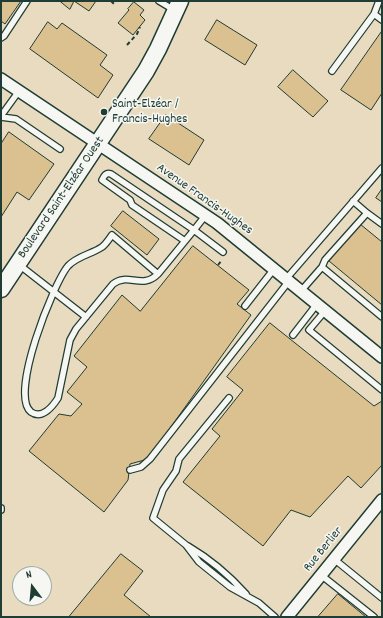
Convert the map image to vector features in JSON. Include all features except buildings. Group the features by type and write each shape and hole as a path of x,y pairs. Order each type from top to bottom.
{"street":[{"name":"Boulevard Saint-Elzéar Ouest","path":"1,289 146,71 178,6"},
{"name":"Avenue Francis-Hughes","path":"1,79 228,231 382,357"},
{"name":"Rue Berlier","path":"287,617 382,500"}],"lane":[{"path":"1,38 4,36 27,1"},
{"path":"159,1 178,6"},
{"path":"332,71 374,14 379,1"},
{"path":"374,14 382,20"},
{"path":"18,91 1,117 16,119 60,149"},
{"path":"130,470 141,467 150,459 288,280 382,168"},
{"path":"185,241 132,205 130,200 102,180 104,176 109,173 111,174 194,230 223,252"},
{"path":"353,201 382,224"},
{"path":"301,291 322,267 325,260 367,213"},
{"path":"158,274 112,235 104,246 71,263 59,280 54,291 38,330 32,352 27,376 25,397 28,407 32,413 40,414 47,411 53,406 58,398 70,340 86,316 116,282 125,280 147,281 154,278 158,274 205,216"},
{"path":"18,264 86,316"},
{"path":"322,267 382,317"},
{"path":"245,306 274,269"},
{"path":"293,335 308,315 321,308"},
{"path":"321,308 316,322 309,330 382,390"},
{"path":"308,315 316,322"},
{"path":"229,398 179,459 176,471 163,490 153,518 186,545 199,562 230,587 259,603 275,617"},
{"path":"334,559 382,598"},
{"path":"321,575 374,617"}],"path":[{"path":"112,1 115,5"},
{"path":"127,45 137,34 140,27"}],"shaded area":[{"path":"1,1 382,1 382,617 1,617"}],"place":[{"name":"Saint-Elzéar / Francis-Hughes","path":"104,112"}]}
